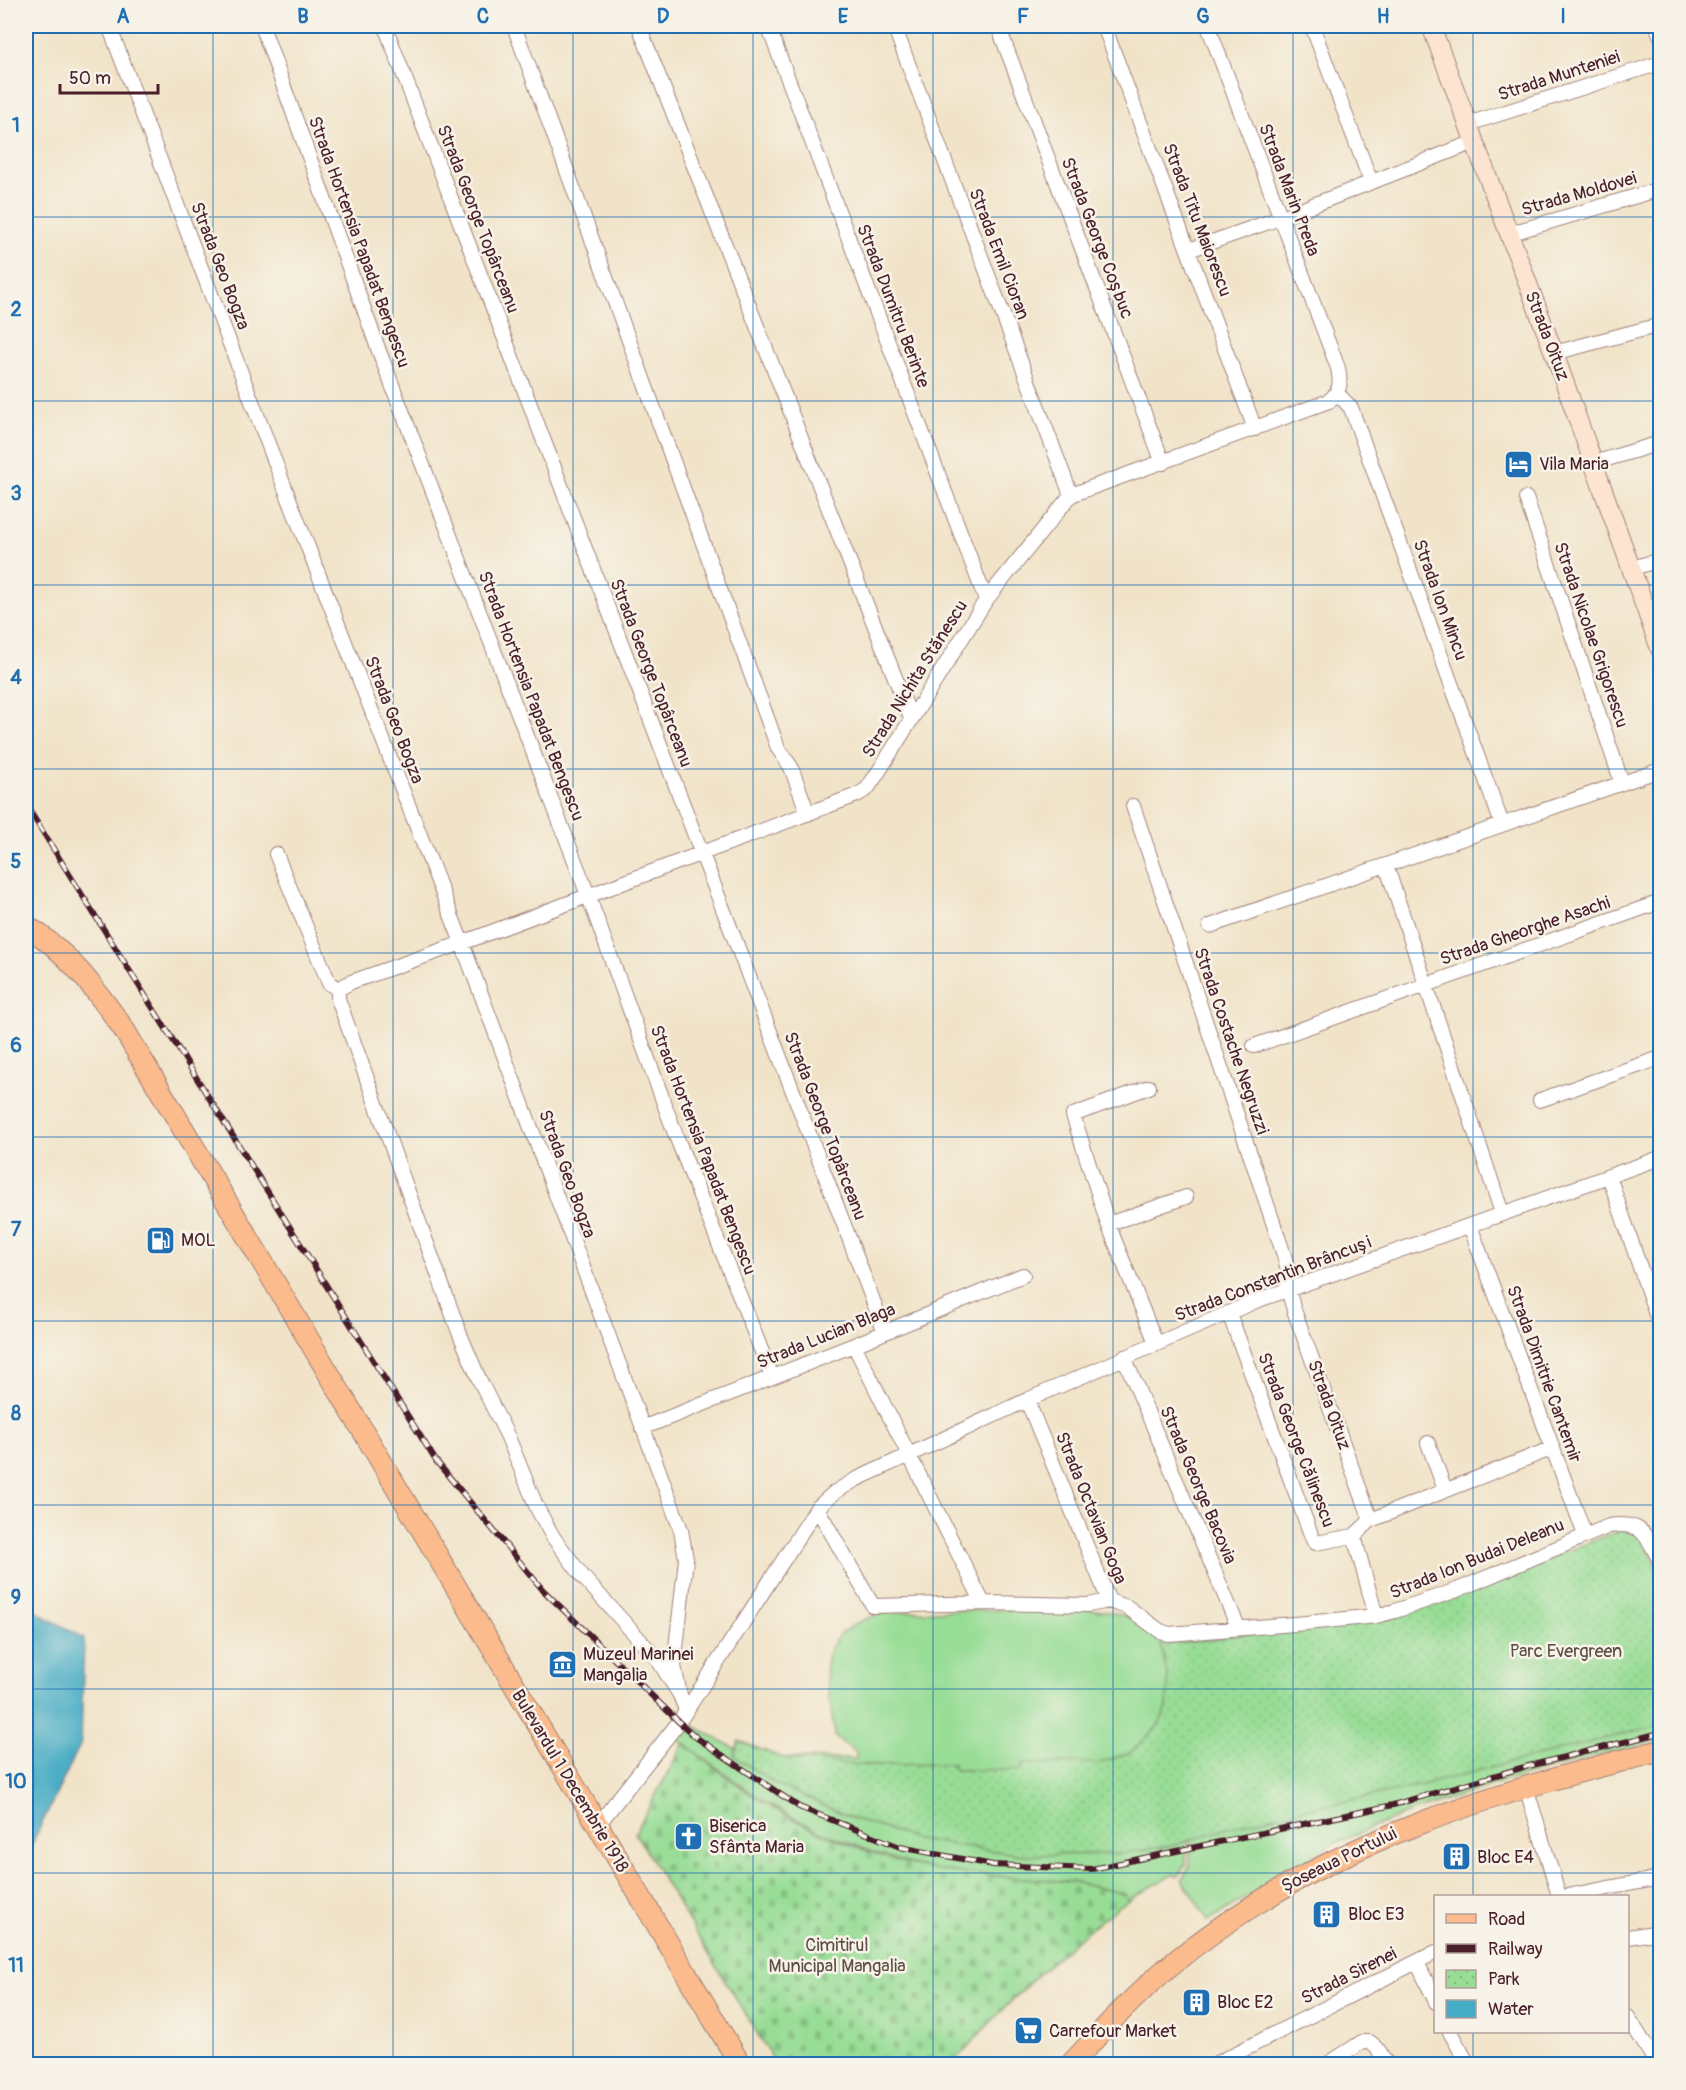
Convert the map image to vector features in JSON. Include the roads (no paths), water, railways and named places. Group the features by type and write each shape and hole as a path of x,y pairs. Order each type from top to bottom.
{"main road":[{"name":"Strada Oituz","path":"1431,26 1554,353 1660,649"},
{"name":"Bulevardul 1 Decembrie 1918","path":"26,926 66,956 93,986 123,1028 740,2064"},
{"name":"Șoseaua Portului","path":"1071,2064 1125,2007 1166,1969 1210,1935 1275,1892 1346,1854 1474,1803 1660,1751"}],"street":[{"name":"Strada Geo Bogza","path":"109,26 462,943 681,1530 686,1559 674,1666 680,1695"},
{"name":"Strada Hortensia Papadat Bengescu","path":"262,26 379,351 588,896 676,1136 772,1377"},
{"name":"Strada George Topârceanu","path":"385,26 885,1332"},
{"path":"513,26 778,748 791,767 808,814"},
{"path":"639,26 911,718"},
{"name":"Strada Dumitru Berinte","path":"768,26 986,600"},
{"name":"Strada Emil Cioran","path":"894,26 1071,495"},
{"name":"Strada George Coșbuc","path":"998,26 1163,463"},
{"name":"Strada Titu Maiorescu","path":"1104,26 1255,429"},
{"name":"Strada Marin Preda","path":"1208,26 1338,368 1340,381 1337,393"},
{"path":"1312,26 1371,182"},
{"path":"1657,26 1660,35"},
{"name":"Strada Munteniei","path":"1468,124 1660,63"},
{"path":"1189,250 1280,218 1474,142"},
{"name":"Strada Moldovei","path":"1508,234 1660,189"},
{"path":"1554,353 1660,325"},
{"path":"1071,495 1329,401 1337,393"},
{"name":"Strada Ion Mincu","path":"1337,393 1351,408 1502,824"},
{"path":"1594,463 1660,443"},
{"name":"Strada Nichita Stănescu","path":"338,989 351,982 808,814 867,789 986,600 1071,495"},
{"name":"Strada Nicolae Grigorescu","path":"1526,498 1622,783"},
{"path":"1632,568 1660,560"},
{"path":"1210,926 1660,770"},
{"name":"Strada Costache Negruzzi","path":"1133,806 1284,1255 1289,1275 1288,1289"},
{"path":"276,854 329,984 338,989 338,999 459,1332 508,1437 537,1508 553,1536 583,1577 658,1660 680,1695 686,1710"},
{"path":"1254,1046 1425,984 1386,865"},
{"name":"Strada Gheorghe Asachi","path":"1502,1213 1425,984 1660,902"},
{"path":"1540,1100 1660,1058"},
{"path":"1149,1087 1073,1115 1108,1224 1156,1344"},
{"name":"Strada Constantin Brâncuși","path":"597,1826 680,1722 817,1508 835,1492 855,1480 1028,1400 1124,1357 1288,1289 1660,1158"},
{"path":"1609,1176 1660,1326"},
{"path":"1108,1224 1186,1197"},
{"name":"Strada Dimitrie Cantemir","path":"1470,1226 1585,1535"},
{"name":"Strada Lucian Blaga","path":"642,1428 854,1345 1023,1275"},
{"name":"Strada Oituz","path":"1288,1289 1371,1520"},
{"name":"Strada George Călinescu","path":"1229,1313 1313,1540 1316,1543 1354,1536"},
{"path":"854,1345 983,1603"},
{"name":"Strada George Bacovia","path":"1124,1357 1238,1628"},
{"name":"Strada Octavian Goga","path":"1028,1400 1109,1601 1127,1607 1160,1631 1169,1634 1238,1628"},
{"path":"1428,1443 1445,1490"},
{"path":"1376,1616 1354,1536 1371,1520 1553,1448"},
{"path":"817,1508 873,1606 983,1603 1088,1605 1109,1601"},
{"name":"Strada Ion Budai Deleanu","path":"1238,1628 1376,1616 1456,1590 1609,1526 1629,1525 1654,1534"},
{"path":"1654,1534 1660,1561"},
{"path":"1526,1787 1559,1895"},
{"path":"1573,1895 1660,1878"},
{"path":"1629,1937 1660,1932"},
{"name":"Strada Sirenei","path":"1215,2064 1237,2060 1365,1987 1434,1953"},
{"path":"1417,1962 1434,1998"},
{"path":"1629,2019 1657,2064"},
{"path":"1451,2033 1467,2064"},
{"path":"1328,2064 1362,2042 1370,2042 1388,2064"}],"water":[{"path":"26,1606 84,1638 81,1743 26,1856"}],"railway":[{"path":"26,805 436,1461 543,1590 679,1722 697,1738 799,1807 900,1847 993,1865 1092,1869 1393,1805 1521,1768 1660,1733"}],"place":[{"name":"Vila Maria","path":"1518,464"},
{"name":"MOL","path":"160,1240"},
{"name":"Muzeul Marinei Mangalia","path":"562,1664"},
{"name":"Biserica Sfânta Maria","path":"688,1836"},
{"name":"Bloc E4","path":"1456,1857"},
{"name":"Bloc E3","path":"1327,1914"},
{"name":"Bloc E2","path":"1196,2002"},
{"name":"Carrefour Market","path":"1028,2031"}],"park label":[{"name":"Parc Evergreen","path":"1566,1651"},
{"name":"Cimitirul Municipal Mangalia","path":"837,1955"}]}
